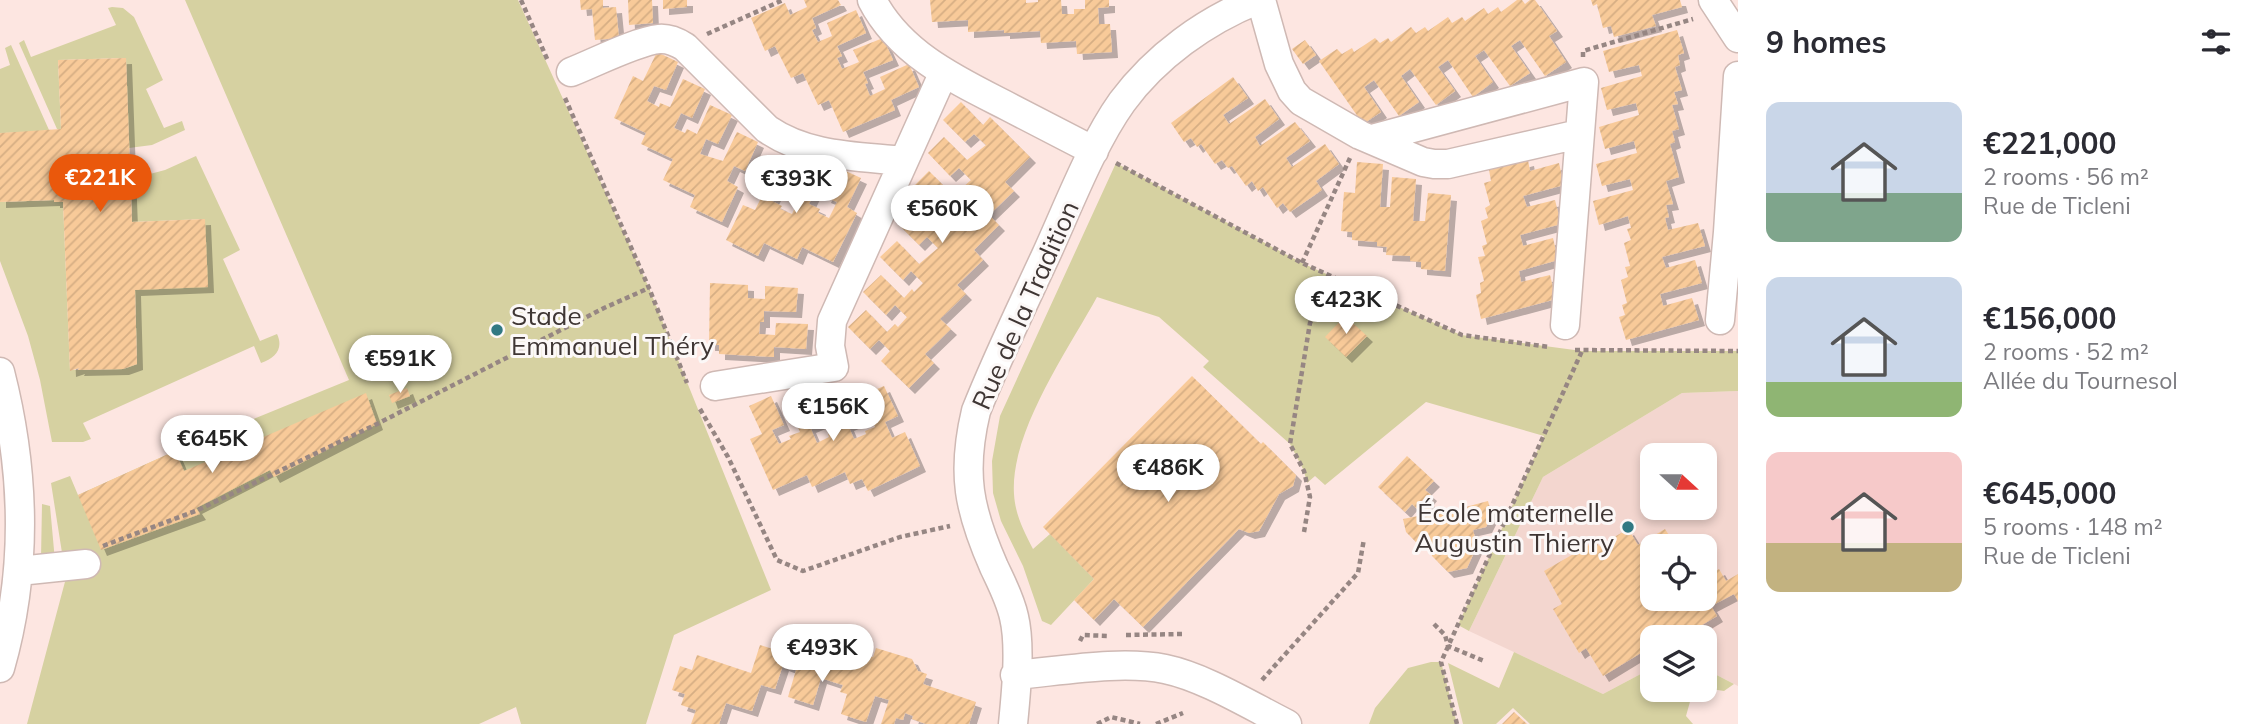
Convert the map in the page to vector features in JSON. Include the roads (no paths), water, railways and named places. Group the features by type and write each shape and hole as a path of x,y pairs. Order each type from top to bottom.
{"street":[{"path":"872,0 901,38 943,74 1102,155"},
{"path":"1259,0 1279,64 1292,90 1301,101 1366,137 1423,162 1448,164 1579,134"},
{"name":"Rue de la Tradition","path":"1013,724 1018,641 1015,620 1008,597 975,521 968,483 969,444 976,411 1102,155 1121,103 1162,58 1201,29 1259,0"},
{"path":"1717,6 1738,38"},
{"path":"560,74 659,39 669,39 685,47 779,137 823,152 903,161"},
{"path":"700,393 834,367 832,321 943,74"},
{"path":"1720,320 1733,236 1738,76"},
{"path":"1366,137 1584,82 1562,340"},
{"path":"0,372 18,464 21,518 19,571 0,668"},
{"path":"19,571 86,564"},
{"path":"1016,675 1153,667 1182,674 1287,724"}],"place":[{"name":"Stade Emmanuel Théry","path":"497,330"},
{"name":"École maternelle Augustin Thierry","path":"1628,527"}]}
